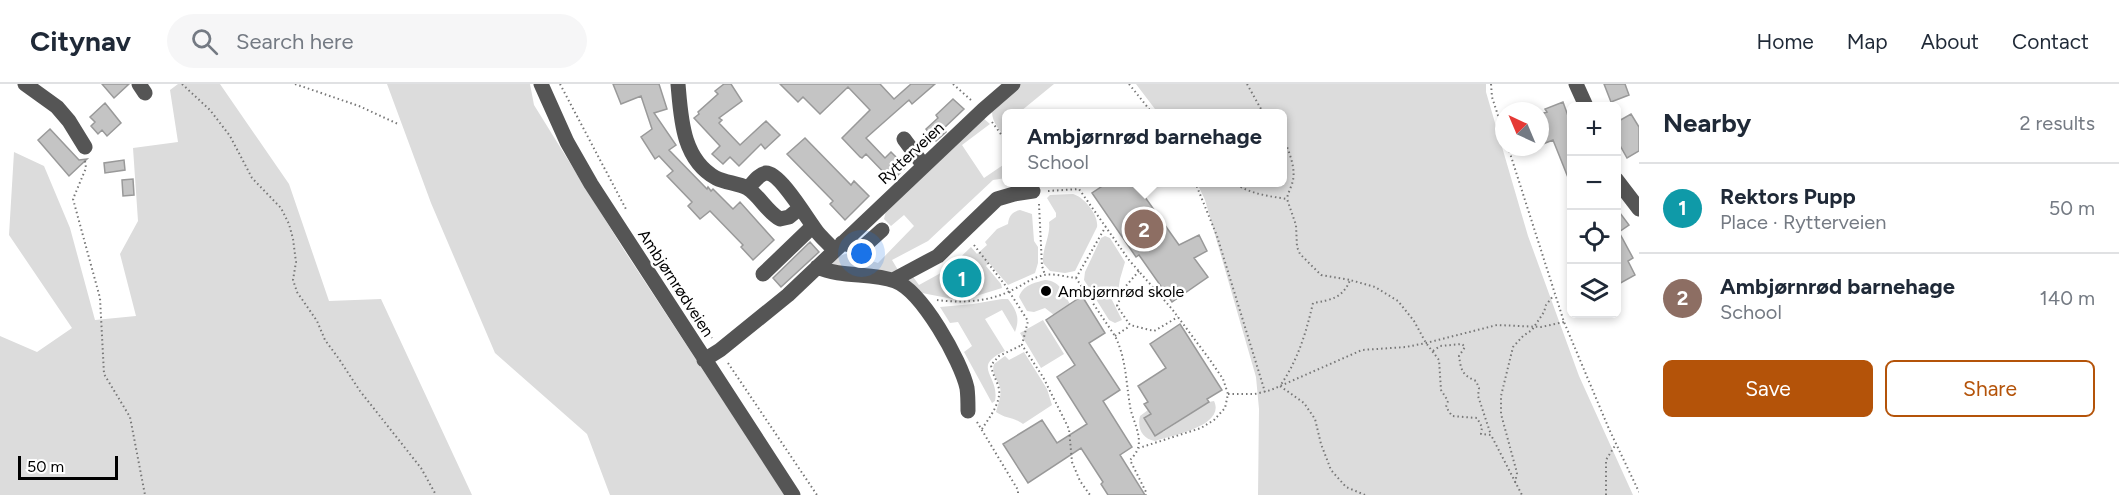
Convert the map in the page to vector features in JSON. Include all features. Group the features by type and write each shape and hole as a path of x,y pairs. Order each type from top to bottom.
{"street":[{"path":"26,84 57,107 69,121 85,147"},
{"name":"Ambjørnrødveien","path":"541,84 567,142 591,184 793,495"},
{"path":"678,84 681,121 685,136 694,156 708,172 719,179 748,188 773,215 780,219 789,218 800,208"},
{"name":"Rytterveien","path":"704,360 720,350 788,295 982,110 1013,84"},
{"path":"1576,84 1584,102"},
{"path":"904,139 924,166"},
{"path":"748,188 762,175 770,174 794,197 813,226 838,246 862,248 882,230"},
{"path":"1621,184 1639,209"},
{"path":"893,280 938,256 997,199 1033,191"},
{"path":"763,274 813,226"},
{"path":"818,267 829,271 893,280 916,296 939,329 963,376 967,390 968,411"}],"path":[{"path":"182,84 210,110 230,136 252,178 281,208 293,239 296,262 293,280 297,292 317,321 325,340 360,391 421,468 436,495"},
{"path":"295,84 358,106 398,124"},
{"path":"560,84 630,217"},
{"path":"953,84 982,110 1002,136"},
{"path":"1129,84 1149,109"},
{"path":"1247,84 1261,109"},
{"path":"1491,84 1495,106"},
{"path":"85,147 86,168 74,199 100,298 104,374 130,417 145,495"},
{"path":"1287,148 1293,180 1287,199 1296,225 1297,247 1300,254 1321,275 1375,287 1398,301 1439,360 1441,390 1448,401 1446,407 1452,416 1477,418 1482,427 1481,434 1491,435"},
{"path":"1511,156 1564,322 1639,492"},
{"path":"1197,187 1217,236 1265,392"},
{"path":"1239,187 1262,196 1287,199"},
{"path":"1045,275 1042,266 1040,206 1033,191 1079,189 1223,379 1228,394 1224,408 1214,420 1201,428 1138,448"},
{"path":"1076,278 1106,226"},
{"path":"974,245 1028,321 1022,345 1043,377 1069,429 1072,462 1080,481 1090,495"},
{"path":"1139,271 1125,287 1117,306 1130,325 1154,331 1178,317"},
{"path":"668,274 817,495"},
{"path":"916,296 957,303 1009,292 1028,281 1045,275 1076,278"},
{"path":"1076,278 1120,346 1127,375 1130,408 1138,436 1138,448 1130,460 1146,495"},
{"path":"1280,386 1304,341 1313,303 1341,296 1350,280"},
{"path":"1515,483 1517,473 1501,414 1501,396 1513,347 1534,327 1555,294"},
{"path":"1228,394 1265,392 1362,350 1426,343 1497,325 1534,327 1564,322"},
{"path":"1115,336 1130,325"},
{"path":"1433,351 1440,346 1462,344 1465,347 1459,356 1461,371 1465,376 1476,381 1479,388 1478,396 1491,435 1522,495"},
{"path":"982,429 994,410 998,398 999,389 991,372 991,365 999,356 1022,345"},
{"path":"1280,386 1304,403 1315,419 1320,444 1331,470 1346,487 1365,495"},
{"path":"968,411 982,429 1018,489 1018,495"},
{"path":"1606,495 1606,460 1616,444"}],"shaded area":[{"path":"178,84 220,84 289,184 329,301 381,299 472,495 0,495 0,336 37,352 72,328 9,235 14,152 44,166 70,228 95,320 136,316 120,254 138,221 133,148 178,142 170,90"},
{"path":"387,84 530,84 534,105 624,250 785,495 610,495 587,434 495,353 431,203"},
{"path":"1021,84 1054,84 1023,109 1002,109 1002,134 992,116 993,107"},
{"path":"1136,84 1486,84 1486,92 1495,123 1495,156 1505,156 1528,236 1579,376 1633,495 1258,495 1259,409 1256,377 1205,200 1199,187 1287,187 1287,109 1155,109"},
{"path":"983,118 990,124 962,145 984,178 1002,166 1002,179 993,180 928,241 892,260 898,270 874,273 829,264 849,253 878,263 914,226 904,215 891,226 884,219 887,207"},
{"path":"1073,194 1090,207 1096,217 1097,227 1075,271 1065,273 1050,271 1043,263 1043,257 1049,222 1056,217 1056,213 1047,198 1050,195"},
{"path":"1020,210 1032,214 1034,241 1038,247 1038,263 1035,273 1008,285 989,263 986,266 1002,288 976,296 953,299 922,293 905,280 911,274 919,285 948,269 971,247 977,254 987,245 985,242 997,229 1008,224 1011,215"},
{"path":"1105,236 1110,238 1125,262 1118,292 1112,300 1122,320 1115,323 1109,320 1084,280 1085,272 1101,238"},
{"path":"1045,280 1058,285 1070,304 1054,315 1045,308 1034,312 1027,311 1019,297 1026,287"},
{"path":"1008,299 1011,303 1017,315 1017,323 1015,332 1002,310 985,319 1005,351 989,362 989,372 995,392 995,401 992,403 964,352 972,346 958,322 950,323 940,307"},
{"path":"1043,320 1064,354 1041,368 1020,333"},
{"path":"1024,352 1047,389 1052,405 1023,424 996,412 1000,400 1000,387 993,367 1005,356 1009,360"},
{"path":"1214,401 1216,410 1212,417 1184,433 1155,441 1147,438 1140,429 1140,416 1148,410 1151,414 1144,418 1163,432"}],"building":[{"path":"102,84 129,84 114,98"},
{"path":"613,84 659,84 667,109 654,113 676,145 669,150 707,189 708,187 711,191 713,189 733,209 740,202 774,240 753,260 741,247 743,245 710,211 700,219 688,206 692,202 667,176 673,171 659,156 655,159 641,137 652,129 641,96 621,104"},
{"path":"724,84 731,84 742,101 719,118 722,120 719,123 740,145 766,121 780,135 765,149 761,144 739,166 730,157 723,164 712,154 720,146 694,118 718,94 715,91"},
{"path":"780,84 880,84 894,99 911,84 935,84 912,104 909,100 866,138 885,158 891,152 906,167 892,181 866,154 860,157 842,138 870,110 848,87 820,114 803,97 798,102"},
{"path":"1604,84 1625,84 1629,95 1611,102"},
{"path":"953,99 964,109 943,129 946,132 936,141 926,129 938,118 936,115"},
{"path":"1563,102 1567,113 1567,175 1553,140 1549,142 1549,107"},
{"path":"105,103 121,123 107,136 102,130 98,134 91,126 95,122 90,117"},
{"path":"1631,114 1639,127 1639,151 1627,158 1621,147 1621,120"},
{"path":"50,129 79,160 87,159 69,176 38,140"},
{"path":"805,138 851,185 854,181 869,196 845,220 830,204 833,201 787,154"},
{"path":"124,160 125,170 105,173 104,163"},
{"path":"133,179 134,195 123,196 122,180"},
{"path":"1101,187 1138,187 1179,245 1199,235 1207,251 1194,258 1208,277 1172,302 1139,255 1136,257 1092,193"},
{"path":"1621,214 1629,225 1621,231"},
{"path":"1621,236 1633,258 1628,261 1635,275 1621,283"},
{"path":"810,242 819,252 781,287 773,278"},
{"path":"1082,296 1105,333 1089,343 1120,390 1103,401 1132,447 1120,455 1145,495 1108,495 1101,484 1103,482 1081,448 1028,483 1003,444 1042,420 1057,443 1087,424 1057,377 1075,365 1046,320"},
{"path":"1180,324 1222,390 1207,399 1209,402 1155,436 1144,418 1151,414 1144,404 1148,402 1138,386 1166,368 1150,344"}],"place":[{"name":"Ambjørnrød barnehage","path":"1144,229"},
{"name":"Rektors Pupp","path":"962,278"},
{"name":"Ambjørnrød skole","path":"1046,291"}]}
